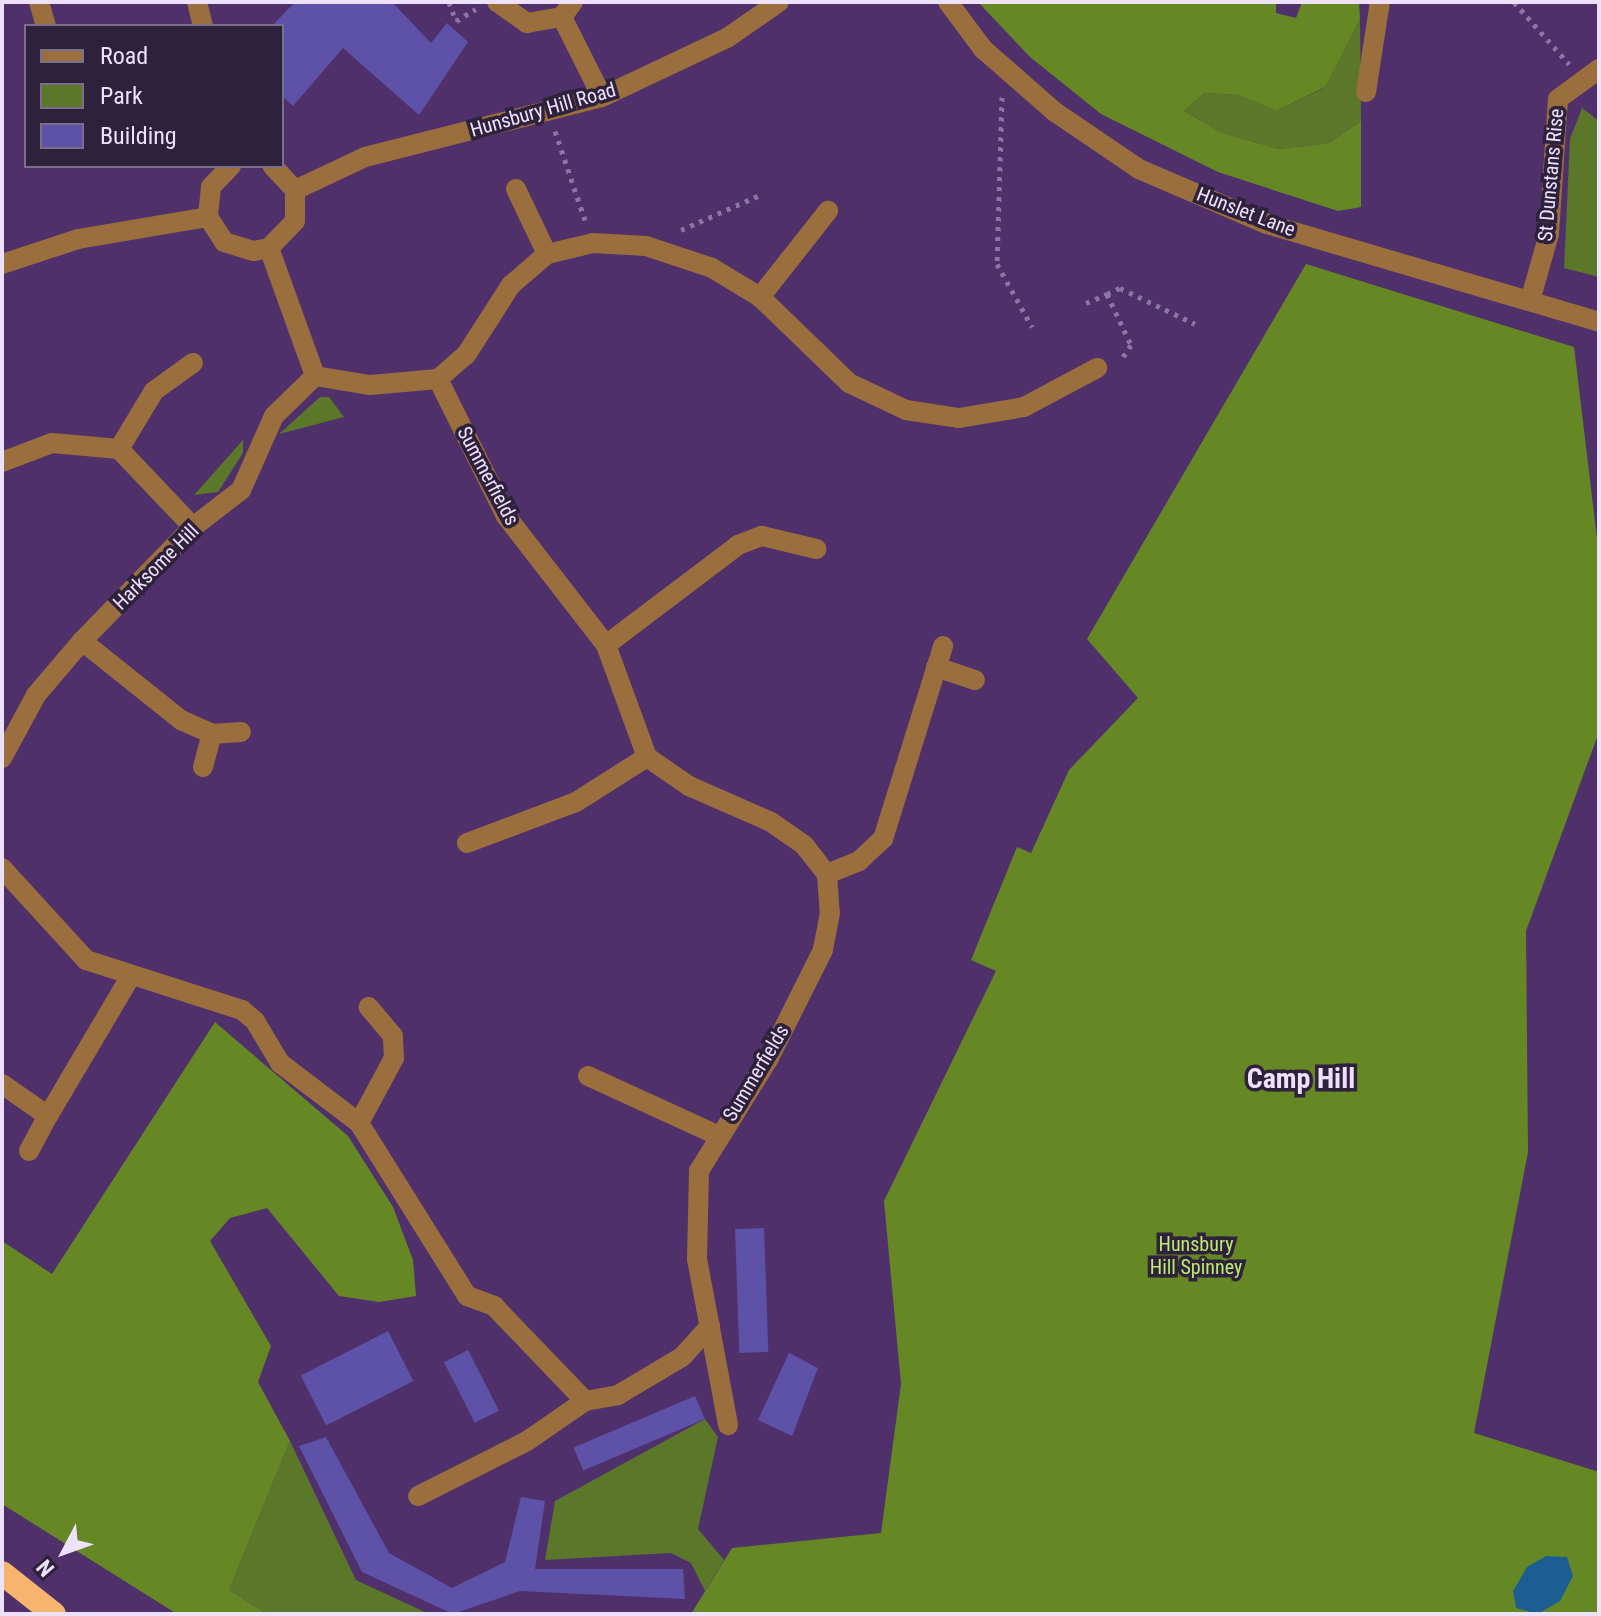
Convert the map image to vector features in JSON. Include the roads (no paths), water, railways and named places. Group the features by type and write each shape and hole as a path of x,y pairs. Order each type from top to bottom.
{"highway":[{"path":"2,1573 54,1614"}],"street":[{"path":"39,2 45,24"},
{"path":"197,2 202,24"},
{"path":"497,2 527,23 568,10 602,97"},
{"name":"Hunsbury Hill Road","path":"295,190 365,157 602,97 727,38 779,2"},
{"name":"Hunslet Lane","path":"948,2 983,49 1055,112 1139,169 1267,224 1599,322"},
{"path":"1366,92 1380,2"},
{"name":"St Dunstans Rise","path":"1530,301 1549,234 1558,99 1599,69"},
{"path":"229,168 211,187 208,217 238,249 269,248 295,221 295,190 275,168"},
{"path":"516,189 547,254"},
{"path":"760,297 828,211"},
{"path":"2,264 78,239 208,217"},
{"path":"269,248 315,376 370,385 438,379 466,355 511,285 547,254 593,243 646,246 712,268 760,297 849,383 906,410 959,418 1024,407 1107,368"},
{"path":"119,449 154,391 193,363"},
{"name":"Harksome Hill","path":"2,758 36,695 82,641 193,527 241,490 274,416 315,376"},
{"name":"Summerfields","path":"438,379 506,516 606,645 647,757"},
{"path":"2,462 52,443 119,449 193,527"},
{"path":"606,645 738,545 762,536 816,549"},
{"path":"82,641 152,701 212,734 241,732"},
{"path":"467,843 576,802 647,757 689,786 771,822 804,845 827,874 859,861 883,839 943,646"},
{"path":"936,667 975,680"},
{"path":"203,767 212,734"},
{"path":"2,868 69,945 129,979 242,1010 280,1063 359,1123 467,1296 494,1306 585,1401"},
{"name":"Summerfields","path":"710,1326 697,1259 699,1171 769,1058 823,950 830,913 827,874"},
{"path":"29,1151 129,979"},
{"path":"359,1123 394,1058 393,1036 369,1007"},
{"name":"Summerfields","path":"588,1076 719,1136"},
{"path":"2,1084 48,1116"},
{"path":"418,1496 527,1441 585,1401 618,1395 670,1365 710,1326"},
{"path":"710,1326 728,1425"}],"water":[{"path":"1546,1556 1567,1557 1573,1576 1560,1601 1538,1614 1516,1608 1513,1591 1527,1567"}],"district":[{"name":"Camp Hill","path":"1301,1079"}],"park label":[{"name":"Hunsbury Hill Spinney","path":"1196,1256"}]}
